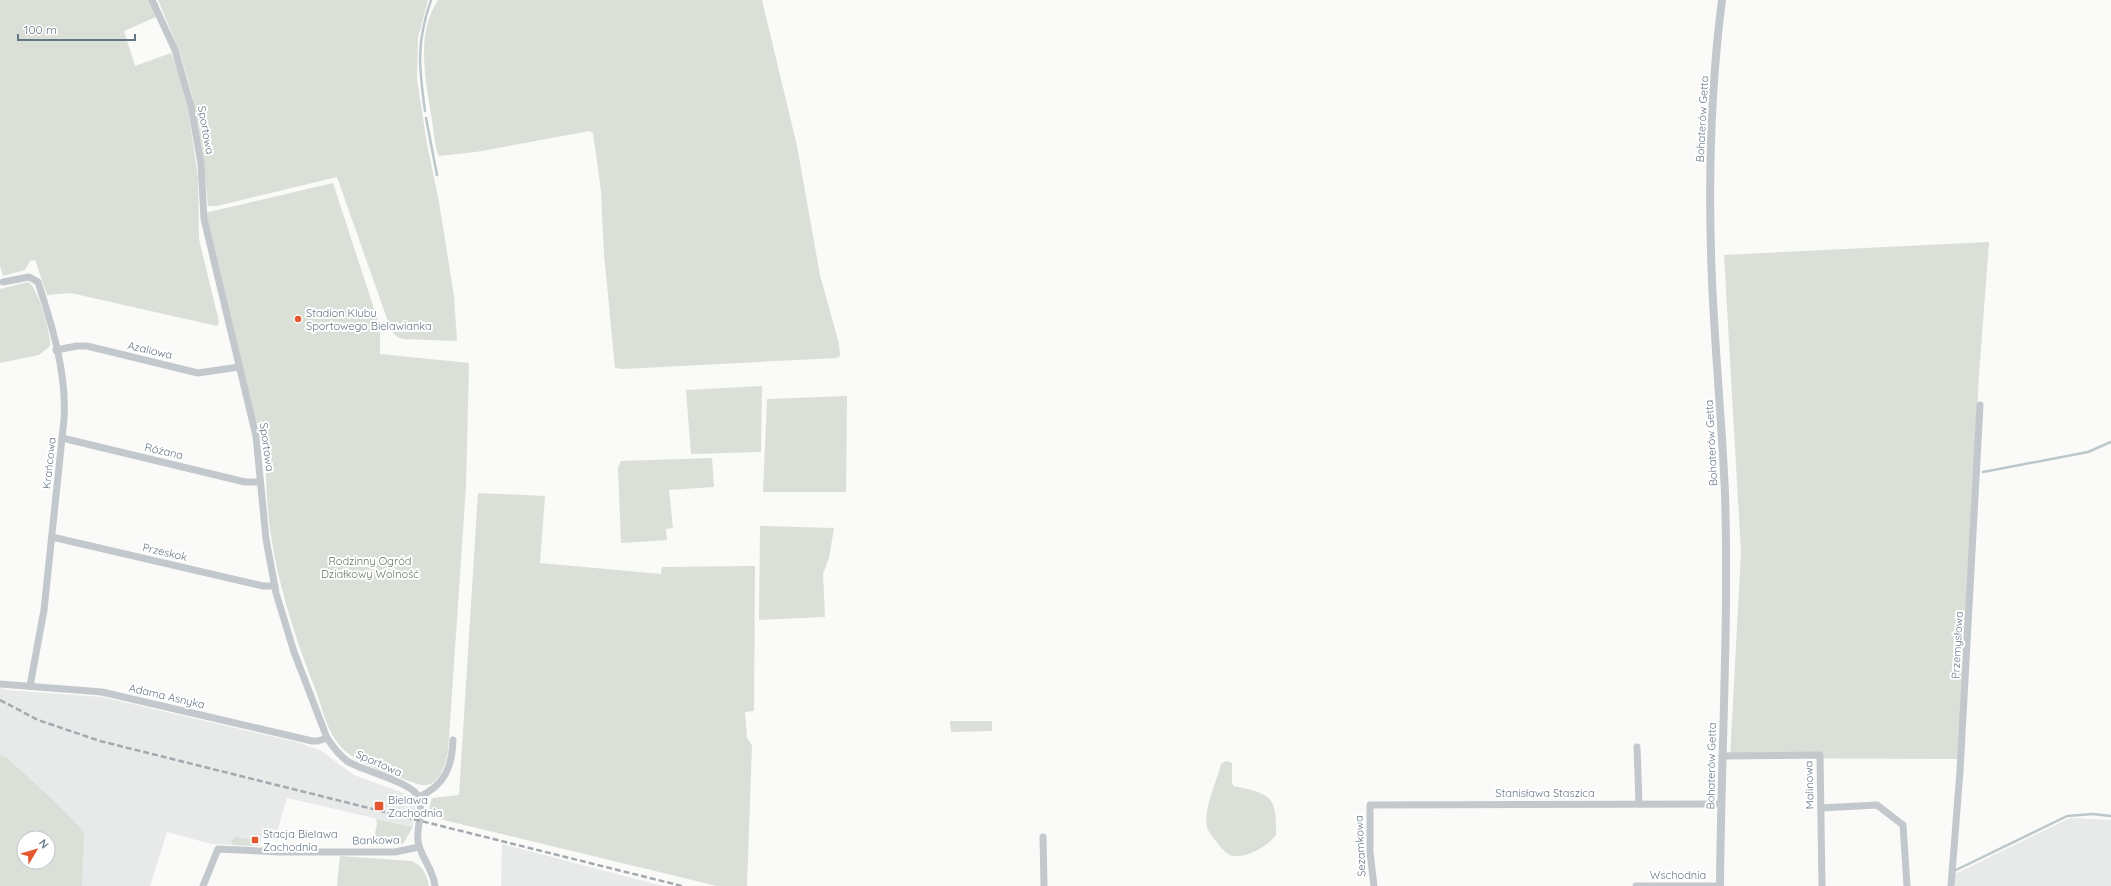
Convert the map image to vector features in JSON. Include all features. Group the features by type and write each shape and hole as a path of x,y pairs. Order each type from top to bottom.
{"street":[{"name":"Sportowa","path":"152,0 175,50 188,96 200,164 204,220 255,433 266,539 275,586 290,640 327,738 335,750 349,762 409,788 419,797"},
{"name":"Bohaterów Getta","path":"1720,886 1726,550 1721,420 1712,282 1710,198 1713,105 1722,0"},
{"name":"Krańcowa","path":"3,282 29,277 38,282 56,350 64,396 62,438 44,610 30,686"},
{"name":"Azaliowa","path":"56,350 77,346 87,346 200,373 239,367"},
{"name":"Przemysłowa","path":"1951,886 1960,771 1980,405"},
{"name":"Różana","path":"62,438 245,482 260,482"},
{"name":"Przeskok","path":"52,536 263,586 275,586"},
{"name":"Adama Asnyka","path":"0,684 102,692 312,741 327,738"},
{"path":"435,886 432,871 419,847 417,832 422,811 419,797 434,789 445,775 452,759 453,740"},
{"path":"1638,746 1639,804"},
{"name":"Malinowa","path":"1722,756 1820,755 1822,886"},
{"name":"Stanisława Staszica","path":"1370,805 1721,804"},
{"name":"Sezamkowa","path":"1370,805 1370,852 1374,886"},
{"path":"1821,808 1877,805 1903,825 1907,886"},
{"path":"1043,837 1044,886"},
{"name":"Bankowa","path":"203,886 218,849 284,852 395,852 419,847"},
{"name":"Wschodnia","path":"1636,886 1720,886"}],"shaded area":[{"path":"0,687 7,690 102,697 296,742 320,750 354,775 409,795 416,802 413,827 287,798 277,832 264,830 259,846 211,844 167,832 150,886 0,886"},
{"path":"2070,818 2111,820 2111,886 1955,886 1955,874"},
{"path":"502,844 663,886 501,886"}],"green space":[{"path":"0,0 149,0 156,17 124,31 135,66 171,53 179,73 188,109 198,177 199,239 219,322 217,326 71,293 47,295 35,260 30,261 25,270 3,276 0,266"},
{"path":"158,0 428,0 418,38 417,79 454,296 457,341 403,339 397,337 391,330 337,177 217,206 208,206 203,154 192,94 180,53"},
{"path":"438,0 762,0 797,146 820,275 839,344 840,356 836,358 623,369 615,368 604,254 601,191 593,133 590,131 476,152 439,156 434,138 424,58 424,43 427,28 431,14"},
{"name":"Rodzinny Ogród Działkowy Wolność","path":"333,183 380,327 380,354 469,363 466,486 448,752 445,764 439,776 435,781 425,785 418,784 365,764 340,746 335,740 325,719 291,621 278,572 269,523 266,479 265,423 256,423 205,213"},
{"path":"1989,242 1979,375 1959,759 1730,758 1741,552 1724,255"},
{"path":"28,282 32,285 40,301 50,340 50,346 39,355 0,363 0,289"},
{"path":"762,386 761,452 691,454 686,390"},
{"path":"847,396 846,492 763,492 767,399"},
{"path":"712,458 714,487 669,490 673,528 666,529 667,540 621,543 618,468 621,461"},
{"path":"478,493 545,496 540,563 661,574 662,567 755,566 754,711 745,712 747,738 752,745 747,886 717,886 427,816 432,798 459,795"},
{"path":"760,526 834,528 829,558 823,574 825,617 759,620"},
{"path":"950,721 992,721 992,731 951,732"},
{"path":"0,755 7,758 54,801 84,832 82,886 0,886"},
{"path":"1226,761 1232,763 1232,783 1234,786 1263,794 1269,798 1273,804 1275,812 1276,835 1263,847 1245,855 1233,856 1228,854 1215,840 1207,827 1207,812 1211,796 1221,764"},
{"path":"376,819 413,827 403,844 373,843 377,824"},
{"path":"235,837 249,839 253,846 233,845 231,841"},
{"path":"340,856 415,862 423,870 429,886 337,886"}],"waterway":[{"path":"425,111 421,81 420,55 423,29 431,0"},
{"path":"426,118 437,175"},
{"path":"1983,472 2088,452 2111,442"},
{"path":"1954,871 2067,816 2093,814 2111,816"}],"railway":[{"path":"0,700 38,720 100,741 682,886"}],"place":[{"name":"Stadion Klubu Sportowego Bielawianka","path":"298,319"},
{"name":"Bielawa Zachodnia","path":"379,806"},
{"name":"Stacja Bielawa Zachodnia","path":"255,840"}]}
